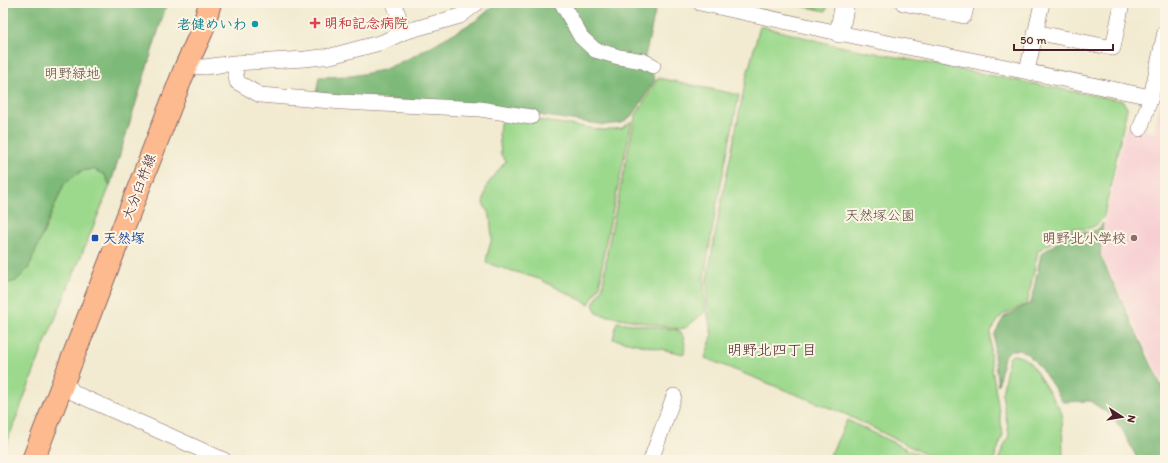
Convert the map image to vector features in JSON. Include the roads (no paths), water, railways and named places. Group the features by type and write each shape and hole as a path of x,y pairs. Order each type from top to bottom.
{"main road":[{"name":"大分臼杵線","path":"33,460 63,379 186,66 202,31 210,3"}],"street":[{"path":"394,3 404,32"},
{"path":"186,66 205,67 234,63 331,56 383,42 404,32 460,16 477,3"},
{"path":"562,3 581,37 595,50 619,57 644,61 653,66"},
{"path":"700,3 1151,97"},
{"path":"839,33 845,3"},
{"path":"903,3 964,16 967,3"},
{"path":"1027,71 1042,3"},
{"path":"1035,32 1113,48 1122,3"},
{"path":"1140,129 1151,97 1165,32"},
{"path":"234,63 237,82 260,95 343,102 480,109 531,118"},
{"path":"63,379 74,393 224,460"},
{"path":"651,460 674,396"}],"place":[{"name":"明和記念病院","path":"315,23"},
{"name":"老健めいわ","path":"255,24"},
{"name":"天然塚","path":"95,238"},
{"name":"明野北小学校","path":"1134,238"}],"district":[{"name":"明野北四丁目","path":"772,350"}],"park label":[{"name":"明野緑地","path":"72,73"},
{"name":"天然塚公園","path":"880,215"}]}
